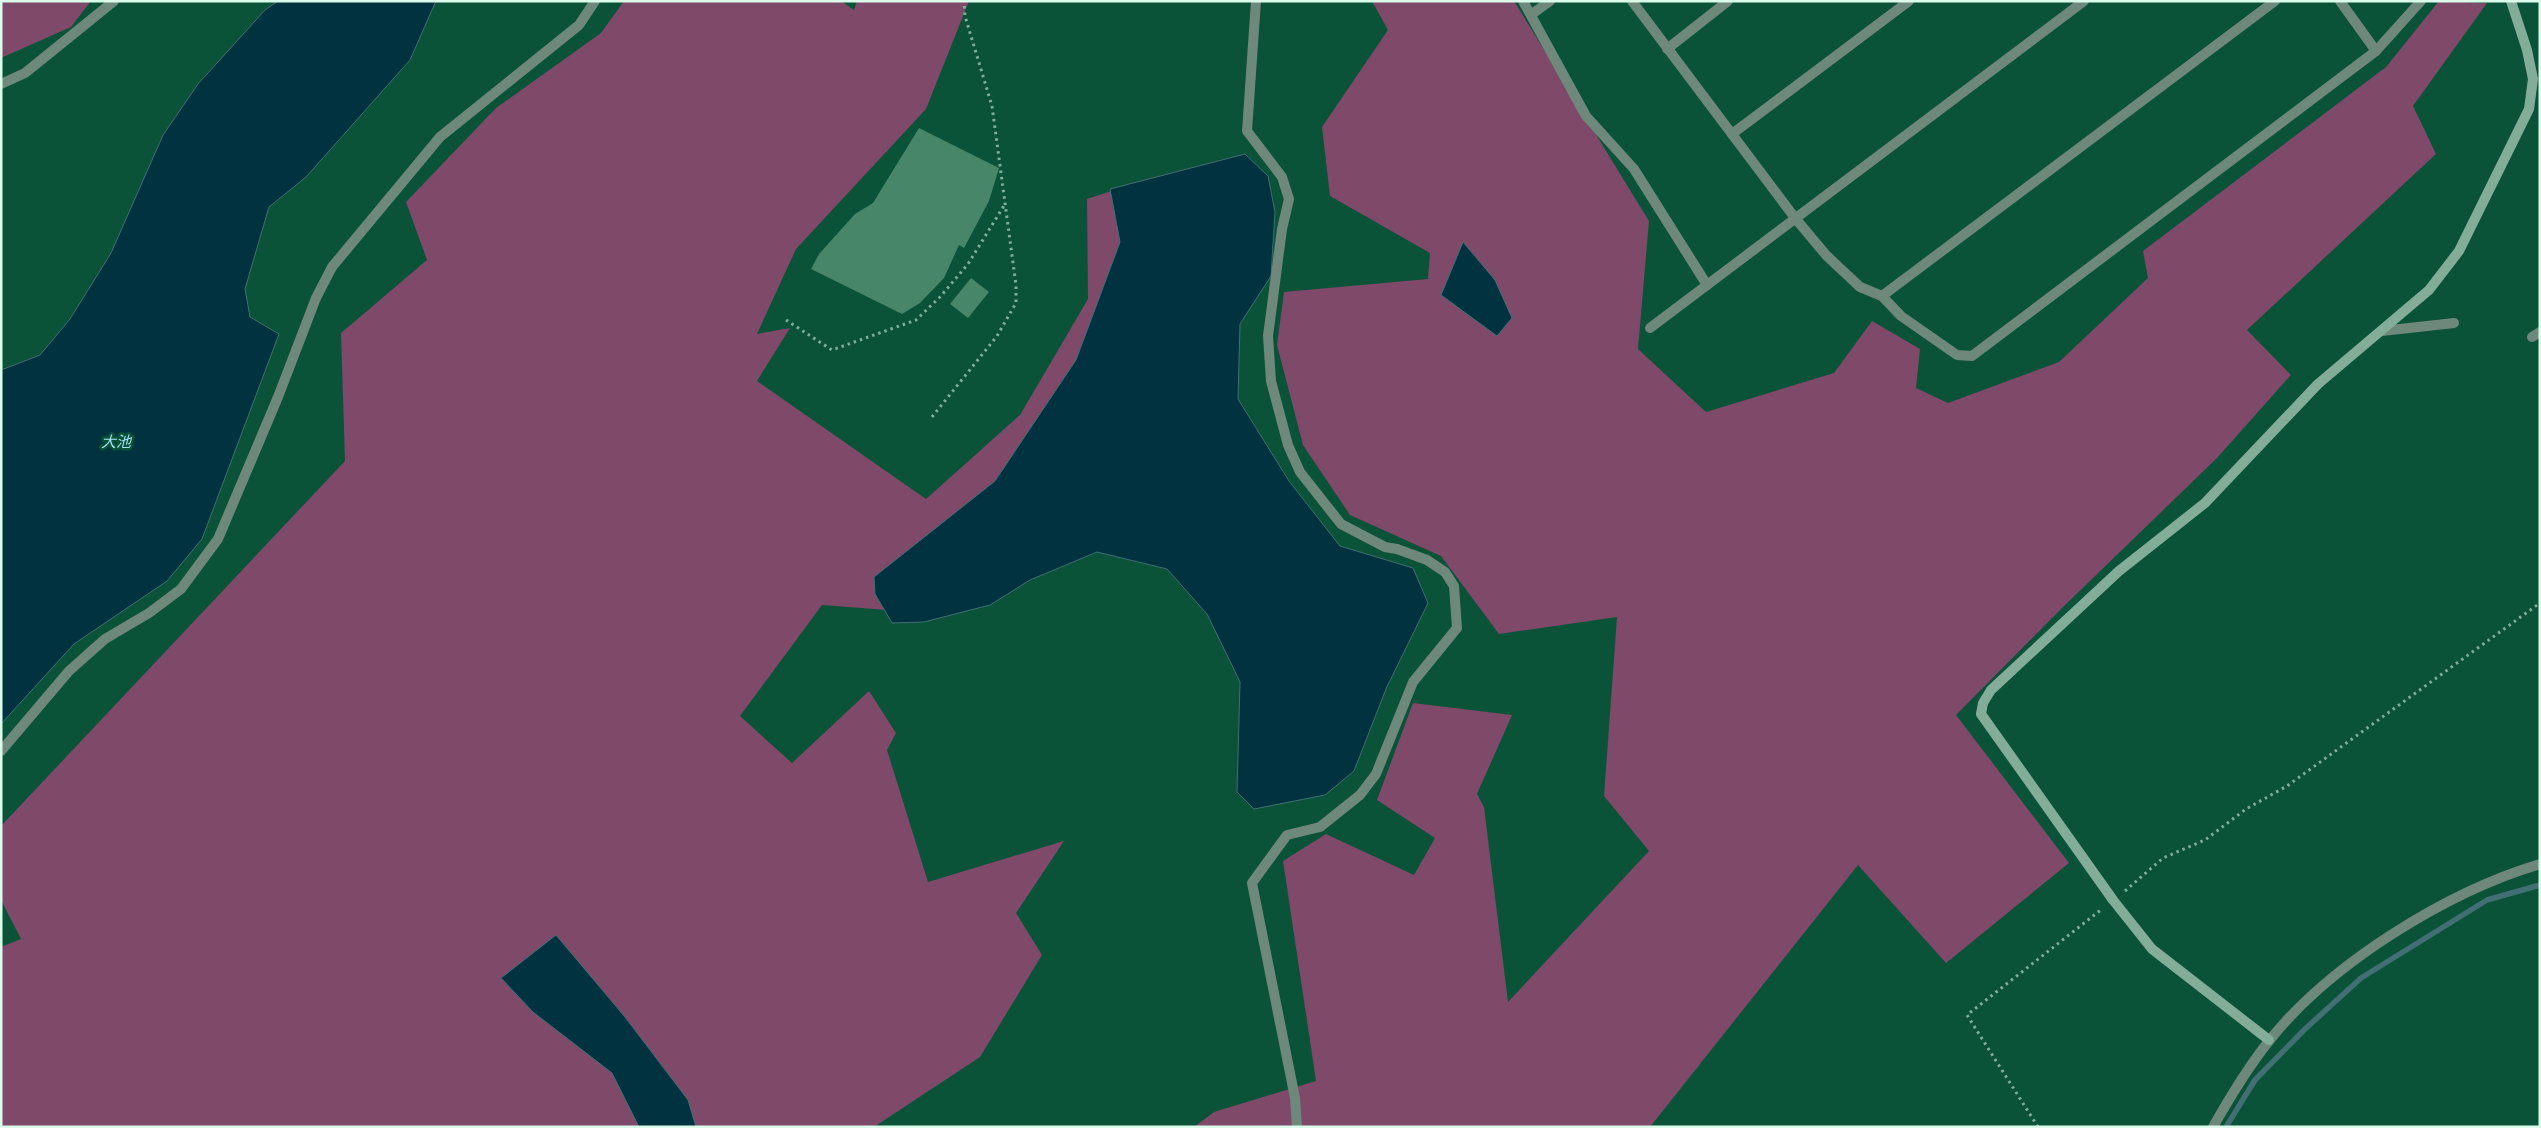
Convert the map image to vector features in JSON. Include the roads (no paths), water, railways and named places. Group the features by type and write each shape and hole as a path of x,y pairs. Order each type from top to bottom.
{"street":[{"path":"1,84 25,73 114,1"},
{"path":"1,751 69,672 105,639 149,613 181,590 218,540 278,397 316,298 332,267 440,137 579,26 595,1"},
{"path":"1256,1 1247,130 1282,177 1289,199 1282,229 1268,336 1271,381 1288,445 1300,472 1340,524 1384,547 1397,549 1427,560 1445,572 1454,586 1457,628 1413,682 1376,774 1360,795 1320,827 1287,835 1252,883 1295,1098 1297,1127"},
{"path":"1522,1 1532,14 1586,116 1634,169 1707,285"},
{"path":"1532,14 1550,1"},
{"path":"1632,1 1795,218 1826,255 1860,287 1882,296 1901,316 1956,354 1972,356 2376,51 2421,1"},
{"path":"1667,48 1728,1"},
{"path":"1732,134 1909,1"},
{"path":"1650,328 2084,1"},
{"path":"1882,296 2275,1"},
{"path":"2340,1 2376,51"},
{"path":"2269,1040 2152,949 2113,900 1981,714 1983,703 1991,690 2119,571 2205,503 2318,384 2429,290 2459,251 2528,109 2533,79 2527,50 2511,1"},
{"path":"2382,330 2454,323"},
{"path":"2213,1127 2234,1090 2269,1040 2311,995 2359,958 2427,912 2483,883 2540,864"}],"water":[{"name":"大池","path":"278,1 436,1 410,60 306,177 269,207 245,289 250,317 279,334 202,539 167,581 74,644 1,724 1,370 40,355 70,319 111,253 163,135 198,84 265,10"},
{"path":"1245,154 1268,176 1275,212 1271,276 1240,324 1238,399 1289,481 1340,546 1413,568 1428,603 1386,689 1354,771 1325,795 1254,809 1237,792 1240,682 1207,614 1167,569 1097,552 1030,580 990,605 924,622 892,623 875,594 874,577 995,481 1076,360 1120,242 1110,189"},
{"path":"1463,242 1495,280 1512,318 1497,336 1441,295"},
{"path":"556,935 625,1017 688,1100 696,1127 639,1127 612,1073 533,1012 501,978"}],"waterway":[{"path":"2226,1127 2255,1080 2304,1030 2361,978 2487,900 2540,885"}]}
